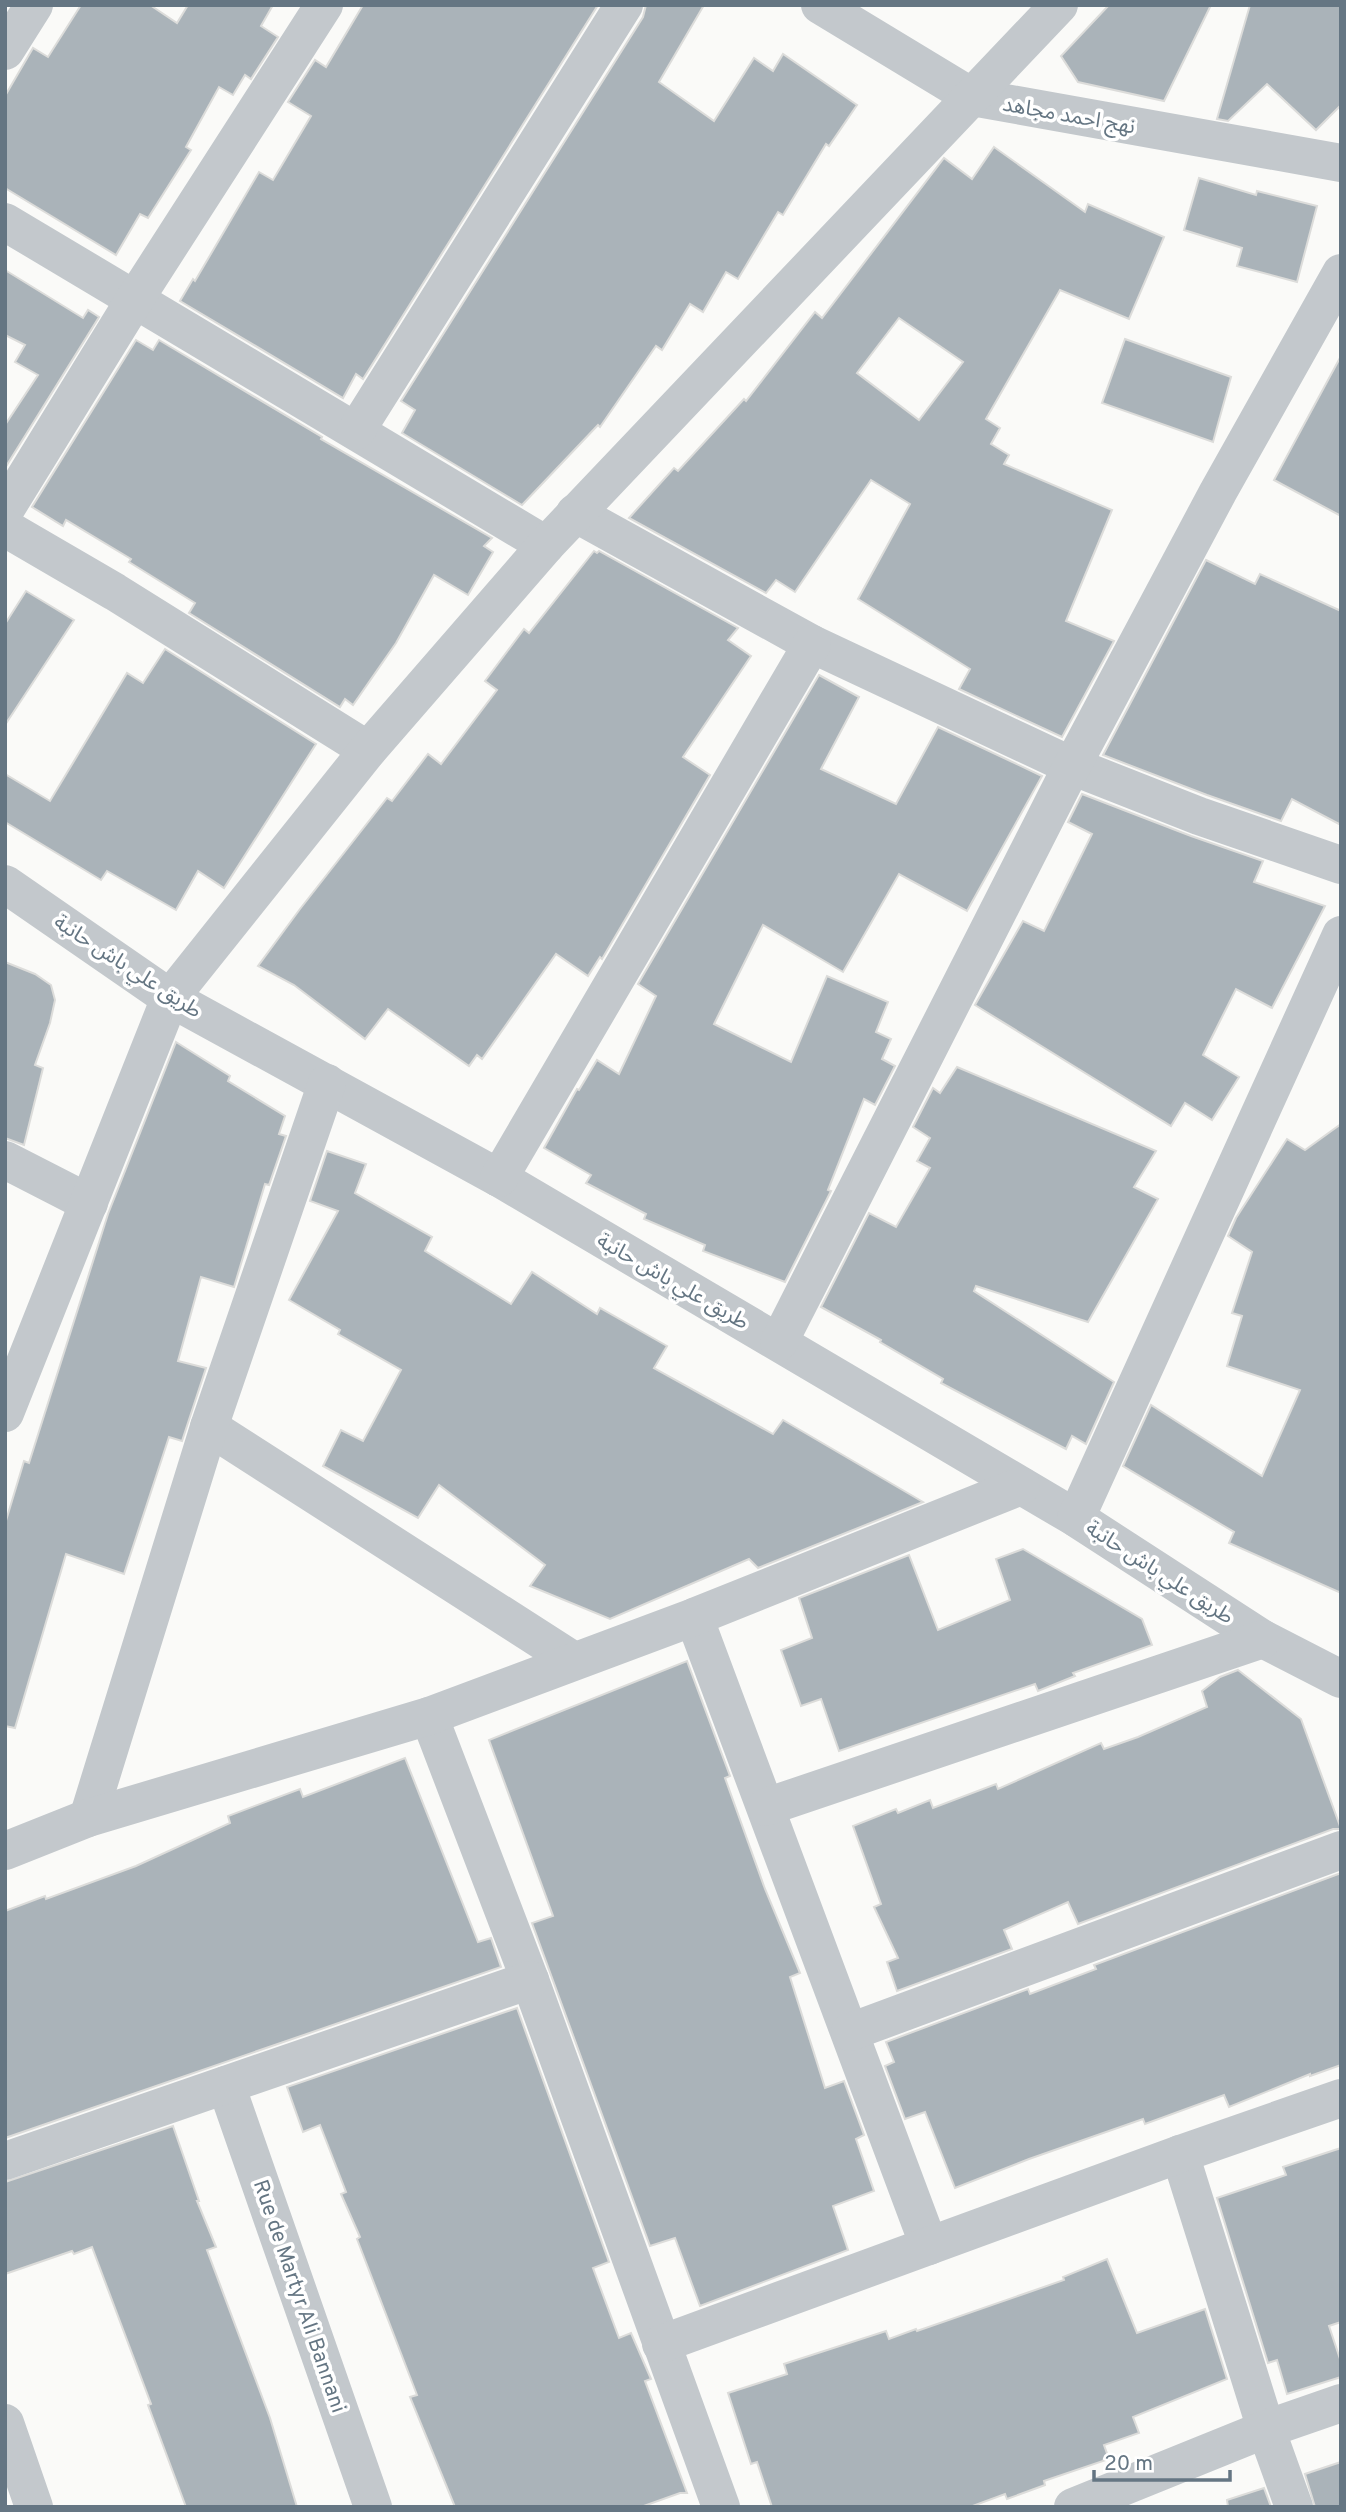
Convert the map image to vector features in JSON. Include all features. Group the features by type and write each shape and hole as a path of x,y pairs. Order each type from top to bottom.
{"street":[{"path":"5,51 34,5"},
{"path":"5,510 135,299 324,5"},
{"path":"356,431 624,5"},
{"name":"نهج احمد مجاهد","path":"820,5 972,97 1341,163"},
{"path":"6,1410 170,998 368,750 546,545 1059,5"},
{"path":"5,222 546,545"},
{"path":"779,1342 1072,766 1217,492 1341,273"},
{"path":"575,513 812,644 1072,766 1199,816 1341,865"},
{"path":"5,528 115,592 368,750"},
{"path":"499,1178 812,644"},
{"name":"طريق علي باش حانبة","path":"5,884 170,998 499,1178 1076,1518 1263,1639 1341,1679"},
{"path":"1076,1518 1341,935"},
{"path":"88,1818 209,1427 327,1083"},
{"path":"5,1160 89,1203"},
{"path":"209,1427 574,1661"},
{"path":"5,1851 88,1818 429,1716 694,1616 1021,1486"},
{"path":"694,1616 929,2246"},
{"path":"766,1807 1263,1639"},
{"path":"429,1716 530,1980 721,2507"},
{"path":"850,2032 1341,1850"},
{"path":"5,2161 530,1980"},
{"name":"Rue de Martyr Ali Bannani","path":"226,2085 373,2507"},
{"path":"661,2344 1180,2154 1341,2098"},
{"path":"1180,2154 1266,2429 1294,2507"},
{"path":"1073,2507 1266,2429 1341,2403"},
{"path":"5,2423 34,2507"}],"building":[{"path":"81,5 150,5 177,23 188,5 273,5 261,26 278,37 251,79 245,75 233,95 219,87 186,147 191,150 148,218 140,214 116,255 5,188 5,96 33,48 48,57"},
{"path":"363,5 598,5 363,379 356,374 343,398 180,301 193,279 195,281 259,172 273,180 311,116 288,102 315,60 326,67"},
{"path":"646,5 704,5 659,82 714,121 754,58 773,71 783,54 857,105 829,146 826,144 783,215 778,212 738,279 726,272 703,312 690,304 662,350 656,346 600,427 598,425 522,505 402,433 415,410 401,401 643,17"},
{"path":"1109,5 1211,5 1164,101 1078,82 1061,56"},
{"path":"1250,5 1341,6 1341,105 1316,130 1267,84 1228,121 1217,119"},
{"path":"994,147 1085,212 1088,204 1164,237 1129,319 1060,290 986,419 1000,428 991,444 1009,455 1004,464 1112,510 1066,621 1114,641 1062,737 959,689 970,669 858,599 910,504 871,480 795,592 776,580 766,593 629,518 674,468 678,471 744,399 746,401 815,312 822,318 944,158 972,179","holes":["899,318 963,362 919,420 857,373"]},
{"path":"1199,178 1256,195 1257,191 1317,206 1297,282 1237,266 1242,248 1184,230"},
{"path":"5,270 83,318 88,310 99,317 5,468 5,425 38,375 15,362 25,345 5,335"},
{"path":"1125,339 1231,377 1213,442 1102,403"},
{"path":"136,340 153,350 159,340 322,437 321,439 492,538 484,546 493,552 468,595 434,575 396,643 353,705 345,699 340,707 189,613 195,603 129,562 131,559 66,520 63,526 32,507"},
{"path":"1341,356 1341,516 1274,480"},
{"path":"594,551 599,551 738,628 728,640 751,656 683,757 710,775 602,959 600,957 588,976 556,954 482,1059 477,1055 469,1066 388,1009 365,1039 294,985 258,966 387,798 392,801 428,754 441,764 497,690 485,681 524,629 529,633"},
{"path":"1206,560 1255,584 1260,574 1341,611 1341,825 1292,799 1281,821 1103,755"},
{"path":"26,591 74,620 5,725 5,624"},
{"path":"165,649 316,744 224,888 198,871 176,910 107,871 101,880 5,822 5,774 50,801 127,673 143,683"},
{"path":"819,675 859,697 821,769 896,804 938,727 1042,776 967,911 899,874 843,972 763,925 714,1024 791,1062 827,976 888,1002 876,1032 891,1039 882,1059 895,1066 875,1105 864,1099 828,1190 831,1191 785,1282 703,1251 705,1245 644,1219 646,1214 586,1183 591,1175 544,1148 577,1089 579,1090 597,1060 619,1074 656,996 638,984"},
{"path":"1082,794 1263,861 1254,882 1325,906 1272,1008 1236,989 1203,1055 1239,1077 1212,1120 1185,1103 1171,1126 975,1005 1023,921 1044,931 1092,834 1068,822"},
{"path":"5,962 35,974 51,985 55,1000 35,1065 43,1068 24,1145 5,1138"},
{"path":"176,1042 230,1076 228,1081 285,1116 279,1134 286,1136 269,1185 265,1184 234,1287 201,1277 178,1361 206,1368 182,1441 169,1437 124,1574 66,1554 15,1728 5,1726 5,1524 24,1461 29,1463 108,1214"},
{"path":"957,1067 1156,1151 1134,1187 1158,1199 1088,1322 976,1286 974,1291 1114,1382 1086,1444 1072,1436 1066,1449 941,1383 943,1379 821,1307 869,1213 896,1227 930,1168 917,1161 930,1138 913,1127 933,1088 940,1093"},
{"path":"1341,1124 1341,1593 1229,1543 1234,1532 1123,1466 1151,1405 1262,1476 1300,1390 1227,1366 1242,1316 1232,1313 1252,1252 1228,1236 1236,1218 1287,1139 1305,1150"},
{"path":"327,1151 366,1164 355,1193 432,1237 425,1251 511,1304 532,1272 597,1314 600,1308 667,1346 654,1368 773,1434 783,1420 923,1502 758,1568 749,1559 610,1619 530,1586 545,1565 439,1485 418,1518 323,1466 341,1430 363,1441 401,1370 338,1334 340,1330 289,1300 338,1211 310,1201"},
{"path":"1023,1549 1142,1619 1152,1645 1073,1673 1075,1676 1038,1691 1035,1684 839,1751 821,1699 801,1706 781,1650 812,1638 799,1598 909,1555 938,1630 1010,1600 996,1559"},
{"path":"687,1661 730,1776 725,1778 765,1889 800,1973 790,1977 825,2088 844,2081 864,2135 856,2139 874,2191 833,2206 848,2250 700,2306 675,2238 650,2246 532,1923 553,1916 489,1740"},
{"path":"1238,1670 1301,1719 1341,1829 1333,1829 1078,1924 1068,1902 1004,1930 1012,1949 897,1991 887,1962 898,1958 874,1907 881,1904 853,1826 896,1809 898,1813 930,1800 933,1808 996,1784 998,1789 1101,1743 1104,1749 1138,1737 1207,1707 1202,1691 1220,1677"},
{"path":"405,1758 478,1942 491,1938 501,1967 5,2138 5,1911 136,1866 230,1823 228,1816 300,1789 303,1797"},
{"path":"1341,1873 1341,2065 1310,2074 1229,2107 1224,2095 1145,2124 1143,2119 955,2188 925,2112 905,2119 885,2066 894,2062 886,2042 1028,1989 1030,1994 1096,1969 1094,1965"},
{"path":"517,2008 609,2262 593,2268 619,2338 631,2333 651,2379 645,2381 687,2493 641,2507 455,2507 410,2397 417,2395 357,2239 360,2237 341,2194 346,2192 320,2125 303,2132 287,2087"},
{"path":"173,2126 197,2201 216,2247 207,2250 270,2418 297,2507 186,2507 148,2405 151,2404 92,2247 74,2254 72,2251 5,2274 5,2182"},
{"path":"1341,2148 1341,2322 1329,2326 1341,2362 1341,2377 1287,2394 1277,2360 1268,2363 1217,2198 1286,2175 1283,2167"},
{"path":"1107,2259 1137,2333 1205,2309 1227,2379 1133,2417 1139,2433 1104,2445 1109,2459 1044,2481 1045,2485 1007,2499 1005,2494 970,2507 772,2507 757,2462 751,2464 728,2393 787,2374 784,2364 886,2331 889,2339 916,2329 917,2331 1064,2280 1063,2277"},
{"path":"1341,2462 1341,2507 1315,2507 1305,2474"},
{"path":"1264,2488 1271,2507 1228,2507 1227,2500"}]}
